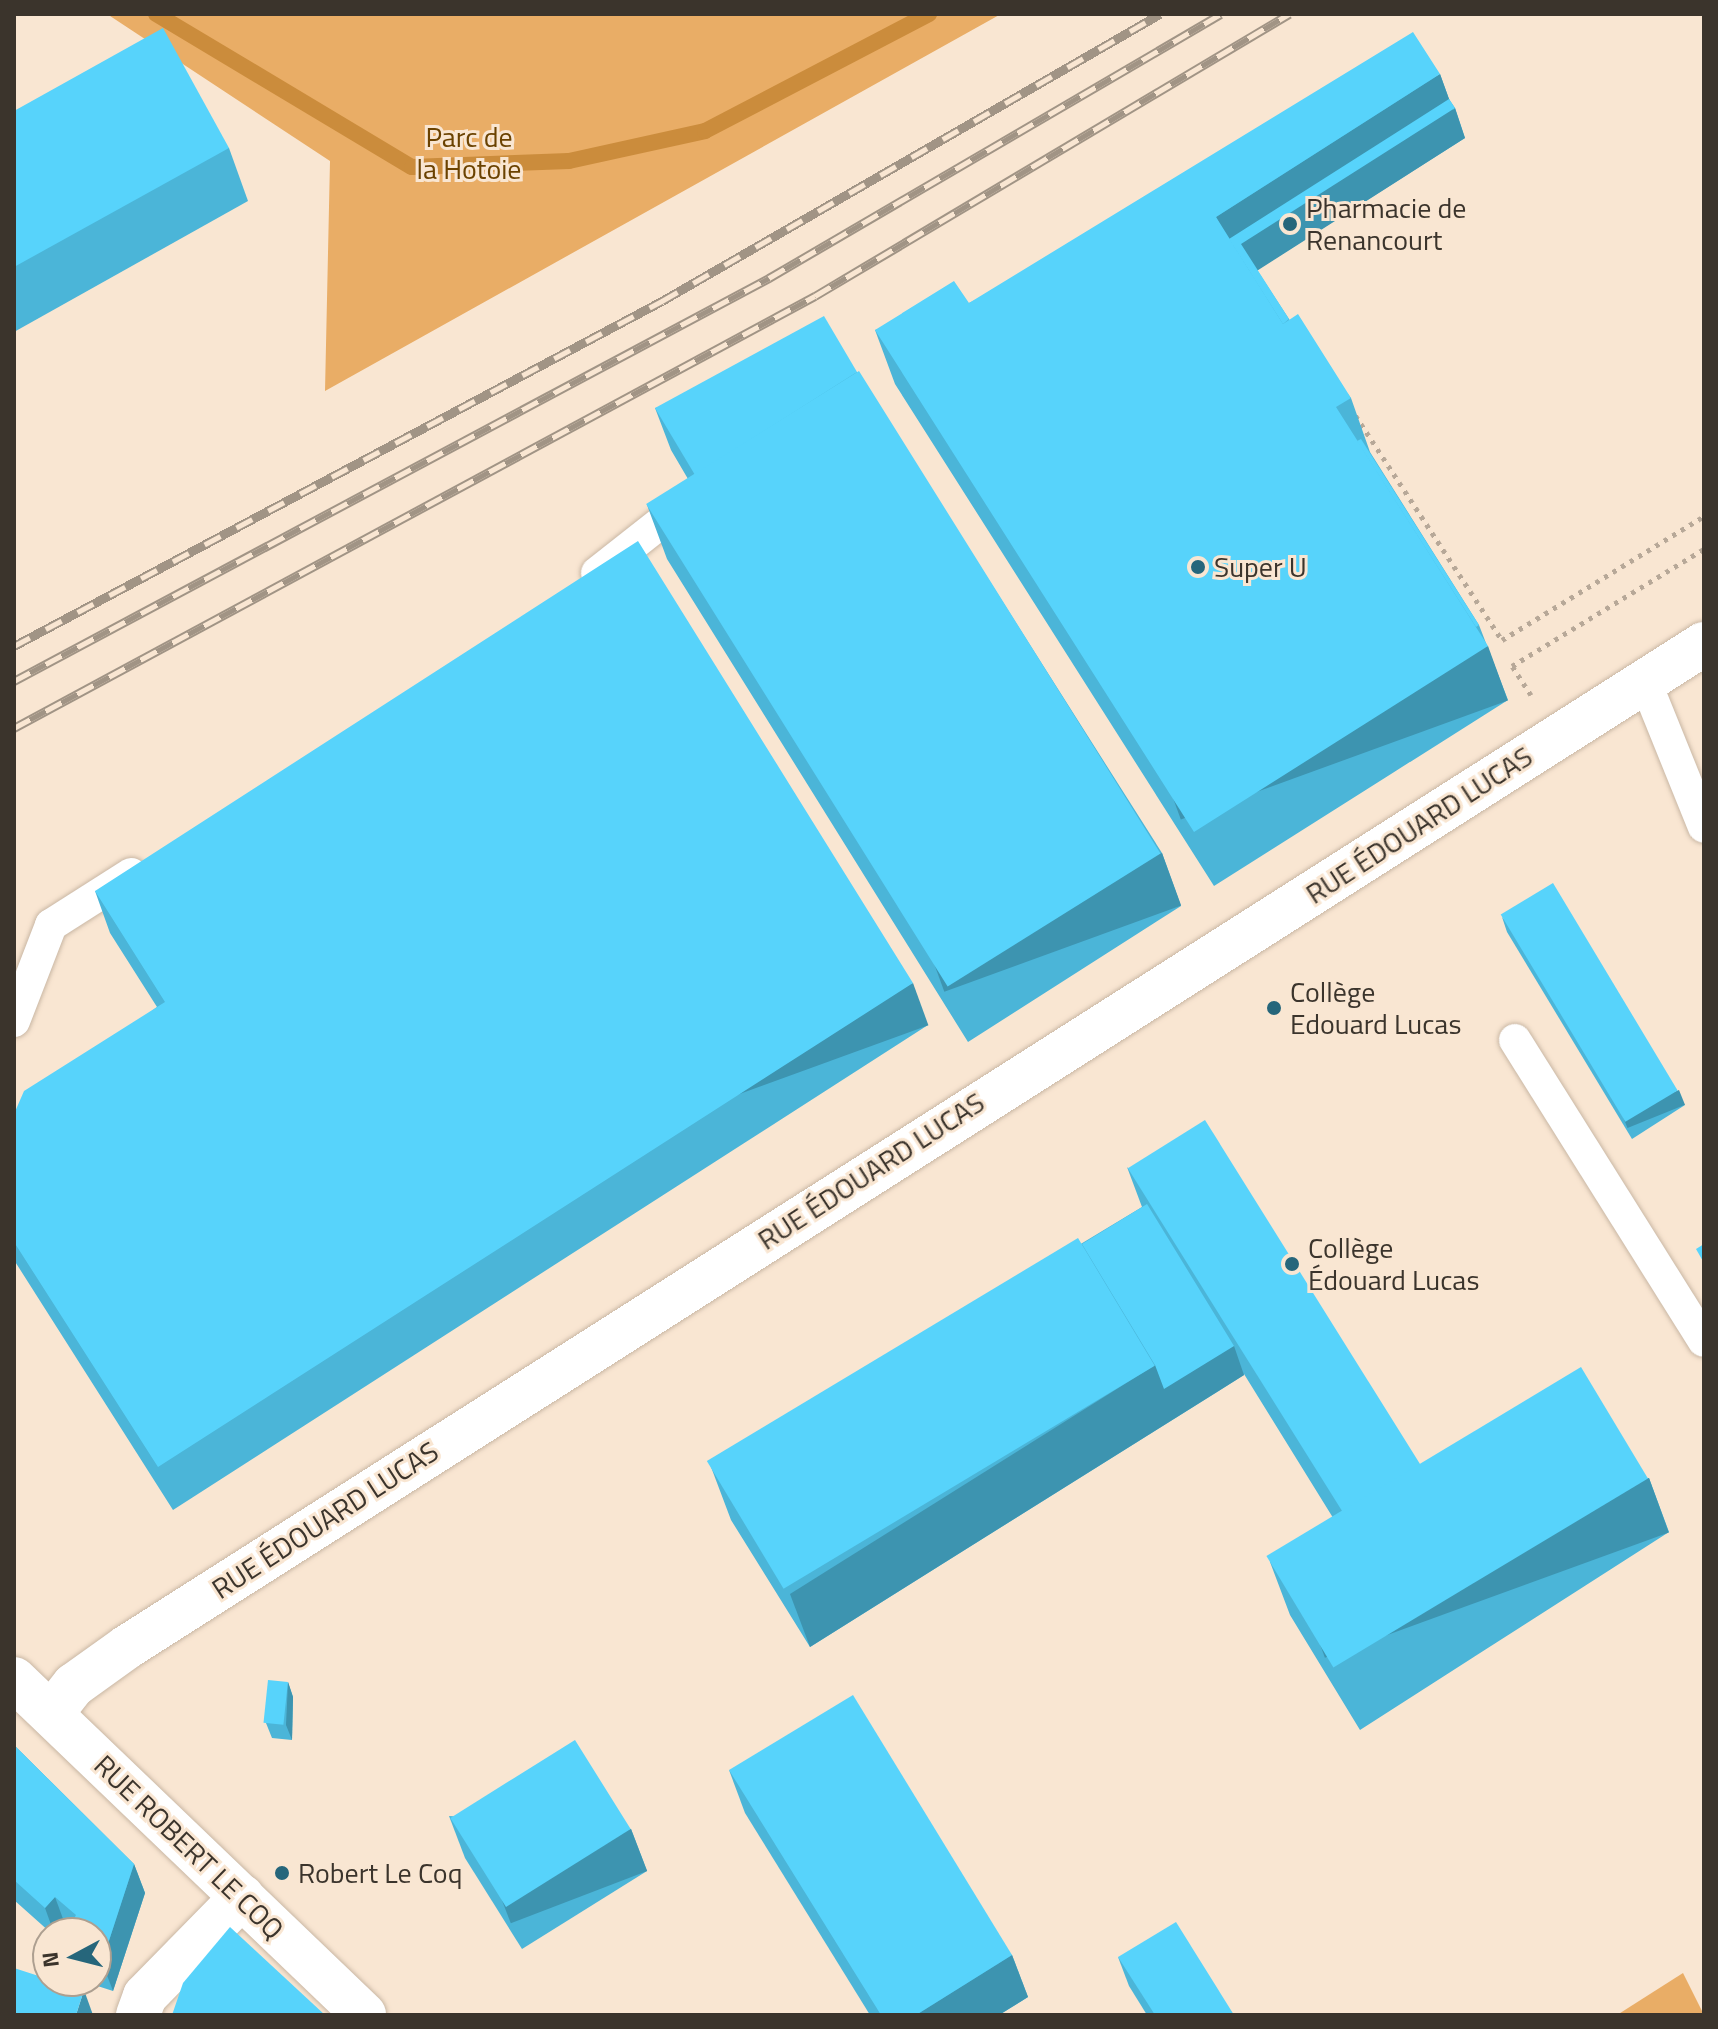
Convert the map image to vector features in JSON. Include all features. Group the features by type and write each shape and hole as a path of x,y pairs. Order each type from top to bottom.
{"street":[{"name":"RUE ÉDOUARD LUCAS","path":"51,1714 74,1685 127,1647 1704,644"},
{"name":"RUE ROBERT LE COQ","path":"14,1679 364,2015"},
{"path":"138,2015 145,1996 242,1897"}],"lane":[{"path":"570,594 673,513"},
{"path":"1645,681 1704,827"},
{"path":"14,1021 51,925 158,857"},
{"path":"1515,1040 1704,1341"}],"path":[{"path":"1343,410 1353,405 1502,640 1704,516"},
{"path":"1556,737 1512,666 1704,549"}],"green space":[{"name":"Parc de la Hotoie","path":"107,14 1001,14 325,391 330,161"},
{"path":"1683,1973 1704,2015 1617,2015"}],"building":[{"path":"163,28 229,148 14,267 14,111"},
{"path":"1413,32 1440,74 1216,217 1283,324 1298,314 1351,398 1336,407 1488,646 1194,832 875,330 954,281 969,303"},
{"path":"1449,99 1455,108 1241,244 1289,319 1283,324 1229,239"},
{"path":"824,316 857,372 695,475 655,408"},
{"path":"859,371 1161,854 948,987 646,504"},
{"path":"1361,439 1479,625 1476,627 1357,441"},
{"path":"638,541 913,983 158,1467 14,1242 14,1114 24,1091 165,1002 95,891"},
{"path":"1553,883 1678,1090 1625,1122 1501,914"},
{"path":"1205,1120 1422,1467 1345,1515 1128,1168"},
{"path":"1147,1204 1234,1346 1164,1389 1155,1365 1082,1244"},
{"path":"1078,1238 1155,1366 784,1589 707,1461"},
{"path":"1704,1244 1704,1263 1696,1249"},
{"path":"1581,1367 1648,1478 1333,1667 1266,1556"},
{"path":"268,1680 288,1682 283,1725 264,1723"},
{"path":"853,1695 1012,1955 916,2015 881,2015 729,1770"},
{"path":"575,1740 631,1829 506,1907 450,1818"},
{"path":"14,1745 134,1864 112,1931 112,1917 75,1917 55,1897 45,1908 14,1880"},
{"path":"1176,1922 1234,2015 1155,2015 1118,1957"},
{"path":"230,1927 325,2015 172,2015 183,1983"},
{"path":"14,1968 32,1974 32,1997 82,1997 76,2015 14,2015"}],"waterway":[{"path":"156,14 412,167 569,161 705,131 929,14"}],"railway":[{"path":"14,646 662,301 1160,14"},
{"path":"14,681 769,278 1221,14"},
{"path":"14,728 815,296 1289,14"}],"place":[{"name":"Pharmacie de Renancourt","path":"1290,224"},
{"name":"Super U","path":"1198,567"},
{"name":"Collège Edouard Lucas","path":"1274,1008"},
{"name":"Collège Édouard Lucas","path":"1292,1264"},
{"name":"Robert Le Coq","path":"282,1873"}]}
